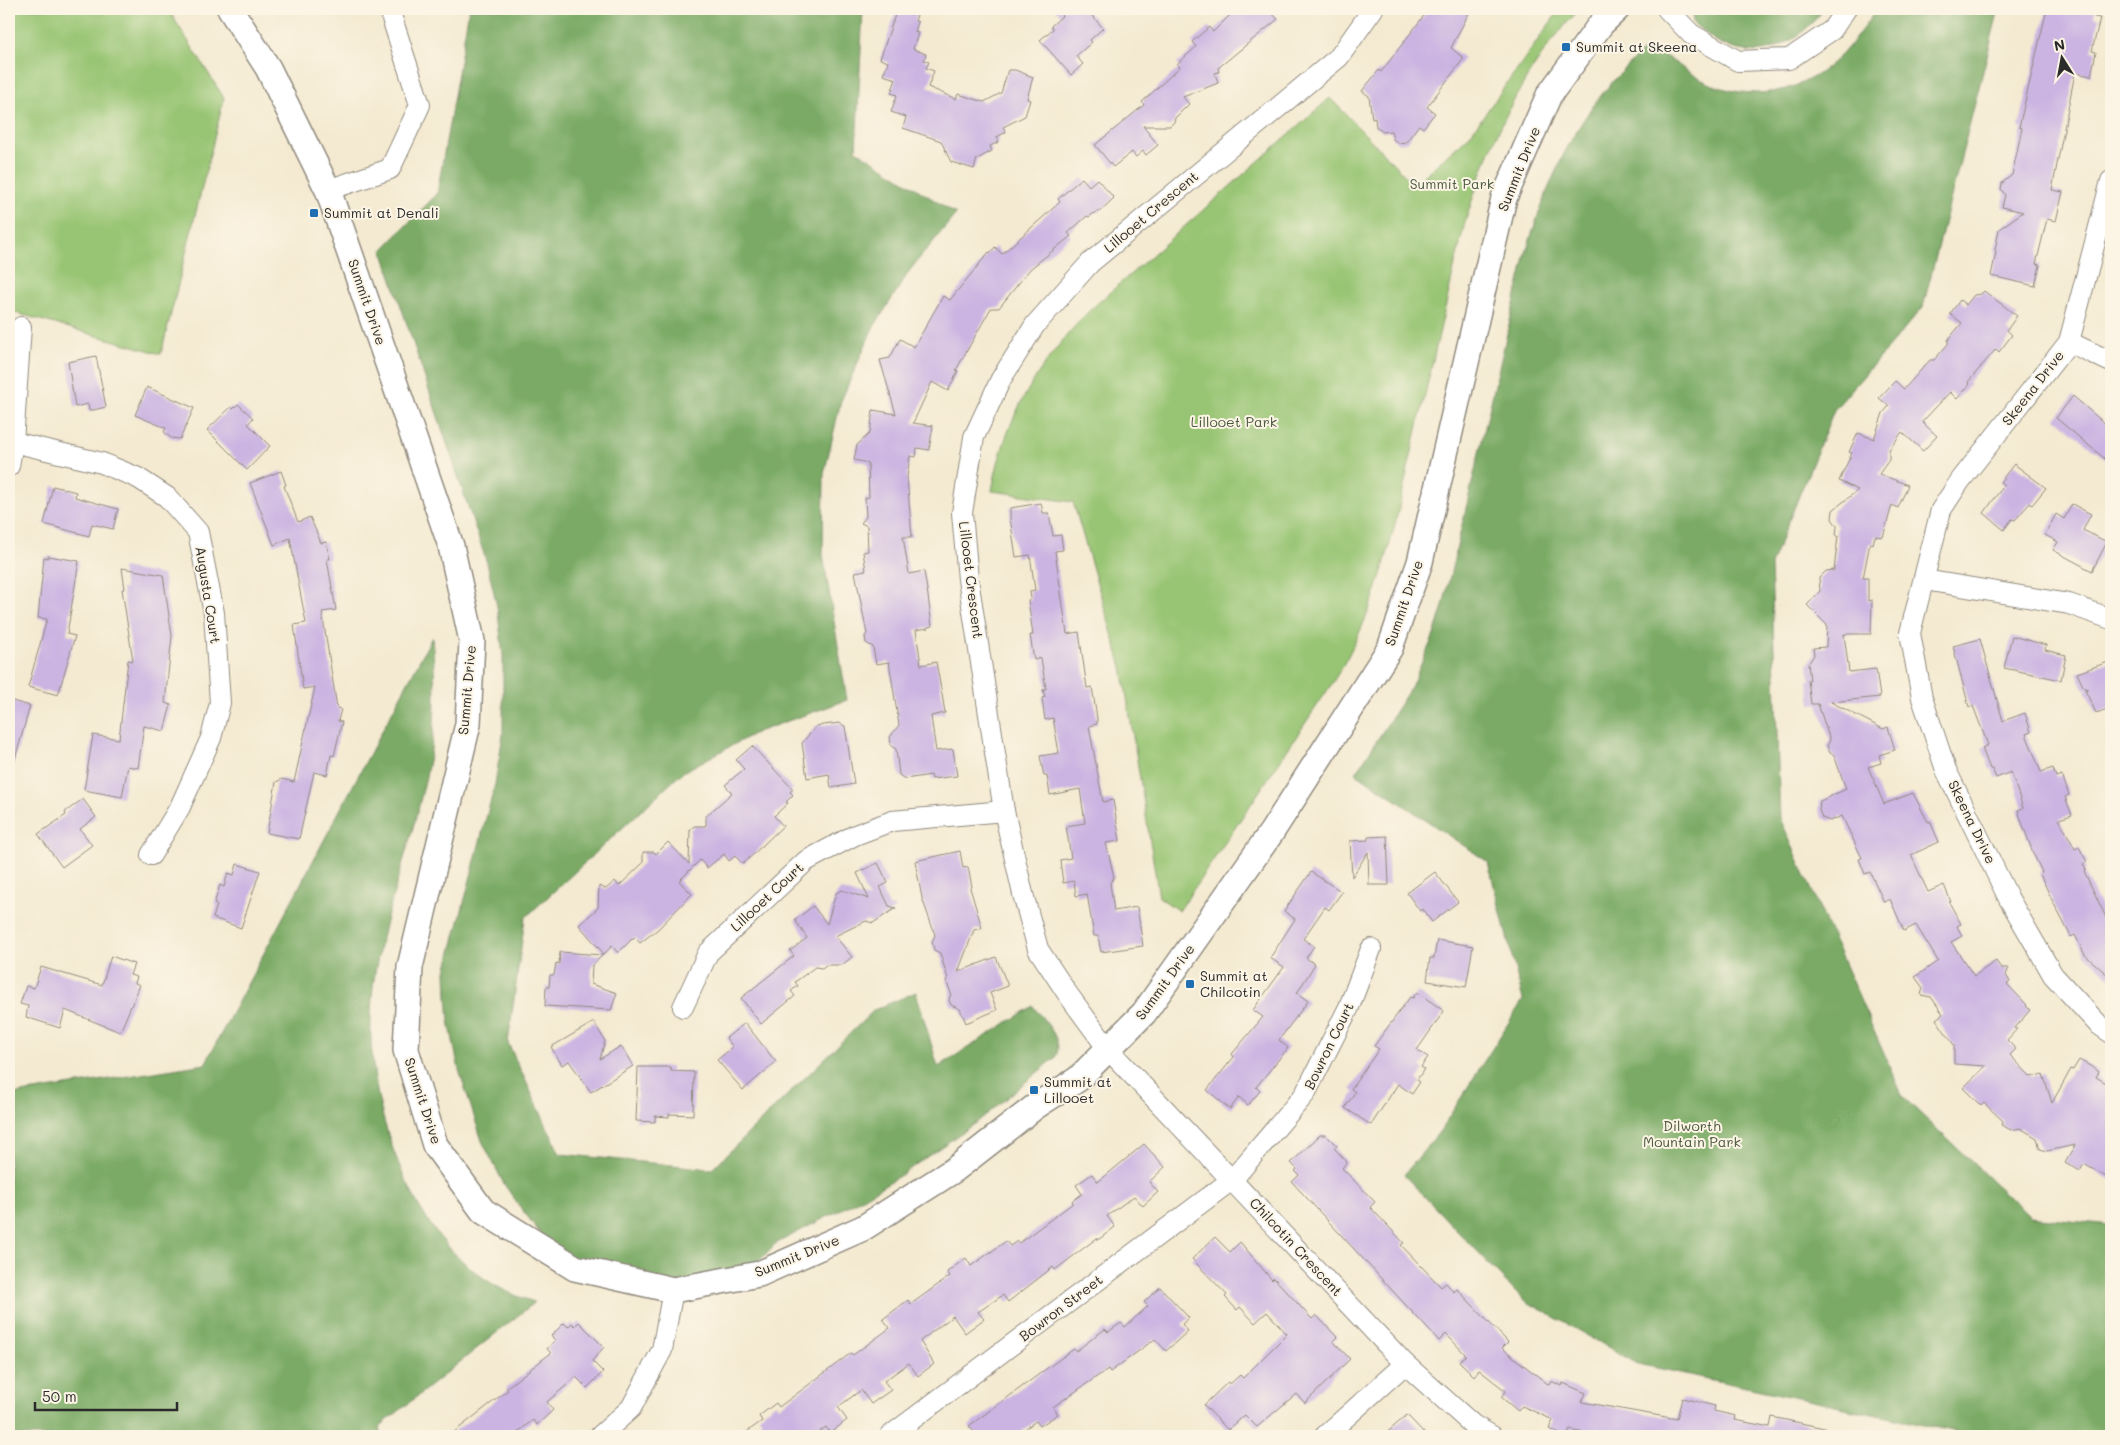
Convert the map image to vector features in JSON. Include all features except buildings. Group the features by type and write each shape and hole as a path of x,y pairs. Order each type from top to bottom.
{"street":[{"name":"Summit Drive","path":"230,9 268,68 328,190 451,546 472,641 468,724 410,967 406,1050 435,1145 483,1211 575,1268 673,1290 760,1274 864,1228 954,1170 1036,1106 1078,1079 1144,1014 1271,833 1390,648 1420,562 1504,198 1549,94 1601,24 1617,9"},
{"path":"328,190 390,169 420,105 389,9"},
{"name":"Lillooet Crescent","path":"1108,1049 1038,949 1004,811 968,579 962,513 974,437 1001,379 1035,325 1090,263 1339,57 1373,9"},
{"path":"1667,9 1692,34 1738,61 1789,59 1832,30 1846,9"},
{"name":"Skeena Drive","path":"2111,181 2069,342 1960,482 1941,510 1910,633 1922,698 1946,770 2009,899 2054,975 2098,1024 2111,1033"},
{"path":"9,466 13,442 21,327"},
{"path":"2069,342 2111,362"},
{"name":"Augusta Court","path":"13,442 102,463 138,478 166,497 198,532 214,613 220,704 211,738 192,781 180,807 151,855"},
{"path":"1924,580 2069,604 2111,620"},
{"name":"Lillooet Court","path":"682,1007 708,953 806,861 855,835 892,821 1004,811"},
{"name":"Bowron Court","path":"1233,1179 1305,1094 1349,1007 1371,949"},
{"name":"Chilcotin Crescent","path":"1108,1049 1233,1179 1405,1364 1473,1425 1492,1436"},
{"name":"Bowron Street","path":"890,1436 1233,1179"},
{"path":"600,1436 631,1408 662,1350 673,1290"},
{"path":"1325,1436 1405,1364"}],"green space":[{"path":"9,9 168,9 224,98 161,354 9,311"},
{"path":"469,9 863,9 856,150 956,214 910,270 872,330 841,401 824,474 823,555 847,700 757,732 683,772 525,918 508,1043 560,1154 712,1169 874,1010 916,992 938,1067 1033,1006 1056,1037 1058,1051 1055,1058 981,1119 901,1175 859,1200 775,1244 750,1271 674,1300 641,1297 607,1285 544,1238 504,1184 482,1141 459,1070 449,1021 446,971 495,784 503,734 503,655 497,606 487,563 382,250 437,194"},
{"name":"Lillooet Park","path":"1560,9 1580,9 1540,57 1524,83 1496,138 1473,196 1464,226 1399,510 1373,600 1361,629 1331,685 1179,911 1159,897 1122,667 1073,502 992,491 1005,439 1015,415 1040,371 1071,330 1090,310 1330,98 1414,185 1470,135"},
{"path":"1692,9 1824,9 1803,32 1790,40 1764,51 1749,51 1734,49 1711,38 1693,23"},
{"name":"Dilworth Mountain Park","path":"1877,9 1999,9 1923,307 1834,410 1771,565 1780,818 1903,1097 2030,1217 2111,1225 2111,1436 1976,1436 1638,1364 1522,1299 1404,1175 1440,1131 1523,1000 1488,862 1356,773 1411,687 1434,635 1443,606 1526,253 1553,177 1578,129 1593,107 1609,86 1642,52 1649,50 1657,51 1704,81 1721,88 1739,92 1757,93 1774,91 1791,87 1823,71 1848,48"},
{"path":"432,637 435,694 431,750 419,806 380,945 372,1003 373,1063 385,1123 394,1151 405,1179 429,1222 441,1238 468,1266 499,1287 516,1296 535,1302 379,1427 381,1436 9,1436 9,1095 205,1064"}],"place":[{"name":"Summit at Skeena","path":"1566,47"},
{"name":"Summit at Denali","path":"314,213"},
{"name":"Summit at Chilcotin","path":"1190,984"},
{"name":"Summit at Lillooet","path":"1034,1090"}],"park label":[{"name":"Summit Park","path":"1452,184"}]}
